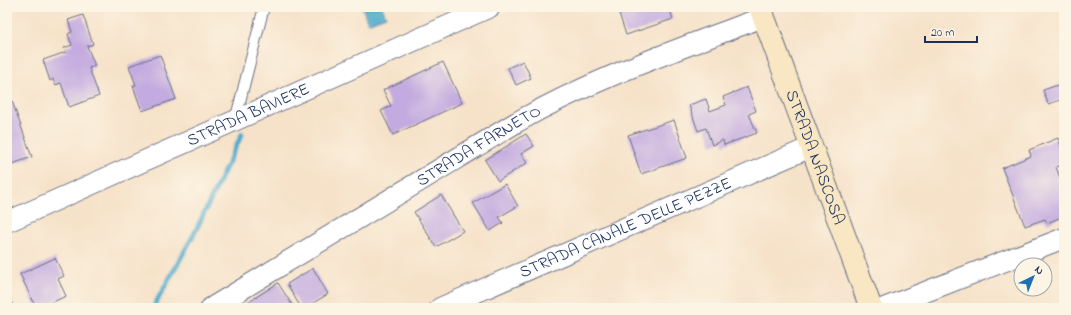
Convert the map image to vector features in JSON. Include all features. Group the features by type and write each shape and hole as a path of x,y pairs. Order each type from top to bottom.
{"street":[{"name":"STRADA BAVIERE","path":"7,222 490,7"},
{"name":"STRADA NASCOSA","path":"761,12 871,308"},
{"name":"STRADA FARNETO","path":"211,308 550,104 595,83 761,12"},
{"name":"STRADA CANALE DELLE PEZZE","path":"440,308 812,147"},
{"path":"884,308 1064,238"}],"lane":[{"path":"235,121 264,7"}],"water":[{"path":"362,7 382,7 386,16 368,23"}],"building":[{"path":"617,7 669,7 673,19 626,35"},
{"path":"83,15 93,44 87,46 95,66 89,68 99,96 69,107 61,83 55,85 53,79 50,81 43,60 66,52 64,48 72,45 68,34 72,32 68,20"},
{"path":"160,55 176,99 142,111 133,86 136,85 129,66"},
{"path":"523,61 531,78 516,85 508,68"},
{"path":"443,62 462,103 393,135 381,111 391,106 383,90"},
{"path":"1064,83 1064,99 1048,104 1043,90"},
{"path":"747,87 756,111 749,114 757,133 724,145 723,140 712,145 706,128 698,131 689,105 706,99 710,111 726,105 723,97"},
{"path":"12,101 32,157 7,166 7,103"},
{"path":"674,120 687,158 641,174 628,135"},
{"path":"526,134 534,146 521,154 527,163 498,181 485,160"},
{"path":"1058,138 1064,153 1064,164 1056,167 1064,188 1064,216 1047,223 1045,219 1025,226 1002,168 1031,156 1029,150"},
{"path":"505,184 518,206 499,217 503,223 490,231 473,203"},
{"path":"441,195 463,231 436,247 414,212"},
{"path":"55,258 64,276 58,279 66,296 40,308 36,308 20,274"},
{"path":"313,268 328,294 305,308 301,308 287,284"},
{"path":"278,283 294,308 239,308"},
{"path":"7,292 14,308 7,308"}],"waterway":[{"path":"153,308 193,236 242,134"}]}
